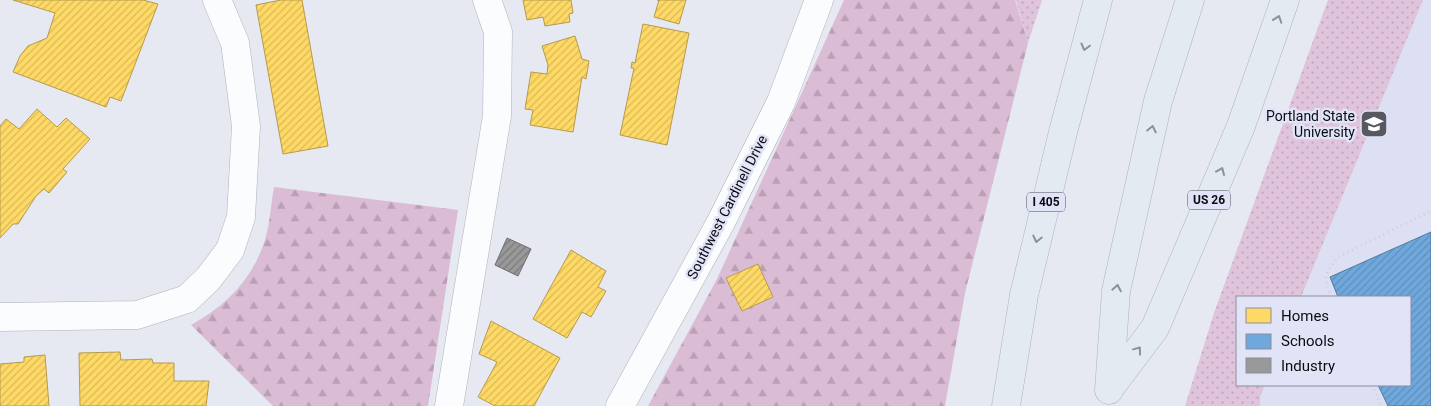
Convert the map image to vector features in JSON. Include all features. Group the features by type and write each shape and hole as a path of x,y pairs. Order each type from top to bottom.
{"highway":[{"name":"I 405","path":"1006,406 1024,295 1063,132 1098,0"},
{"path":"1108,397 1116,292 1158,101 1190,0"},
{"name":"US 26","path":"1108,397 1155,328 1241,126 1285,0"}],"street":[{"path":"0,317 137,315 187,299 208,279 230,250 241,216 246,126 235,43 217,0"},
{"path":"449,406 497,116 498,32 488,0"},
{"name":"Southwest Cardinell Drive","path":"620,406 721,222 781,102 818,0"}],"path":[{"path":"1332,296 1326,282 1327,270 1338,257 1431,211"},
{"path":"1372,386 1382,406"}],"shaded area":[{"path":"1042,0 1028,43 1016,1"},
{"path":"1328,0 1423,0 1301,296 1236,296 1236,386 1265,386 1260,397 1260,406 1185,406 1214,313"},
{"name":"Portland State University","path":"1362,0 1431,0 1431,406 1215,406 1236,386 1411,386 1411,296 1254,296"}],"green space":[{"path":"844,0 1015,0 1028,43 965,293 945,406 648,406 717,279"},
{"path":"274,187 458,210 428,406 273,406 191,325 227,300 237,290 253,267 267,234"}],"building: Homes":[{"path":"13,0 143,0 158,4 121,101 110,97 106,107 13,72 20,56 28,46 47,38 55,13"},
{"path":"281,0 302,0 328,146 283,154 256,5"},
{"path":"523,0 571,0 573,13 569,14 570,22 545,26 543,17 527,20"},
{"path":"659,0 686,0 679,24 654,17"},
{"path":"643,24 689,33 667,145 620,135 634,68 631,68 632,62 635,63"},
{"path":"575,36 582,59 589,61 586,79 582,77 573,132 530,125 533,110 525,109 531,72 547,74 548,65 542,46"},
{"path":"37,109 57,127 66,118 90,139 63,169 67,172 49,193 44,189 36,196 18,224 13,224 0,238 0,126 6,119 19,129"},
{"path":"571,250 606,271 598,287 606,291 591,317 582,312 567,338 533,319"},
{"path":"758,264 773,297 742,311 726,278"},
{"path":"491,321 560,358 534,406 495,406 478,397 497,362 479,354"},
{"path":"120,352 121,360 152,359 153,363 174,363 174,381 209,381 206,406 80,406 79,353"},
{"path":"45,355 49,406 0,406 0,364 24,362 24,357"}],"building: Schools":[{"path":"1431,232 1431,406 1388,406 1378,386 1411,386 1411,296 1338,296 1330,277"}],"building: Industry":[{"path":"507,238 531,249 518,276 495,265"}],"place":[{"name":"Portland State University","path":"1374,124"}]}
